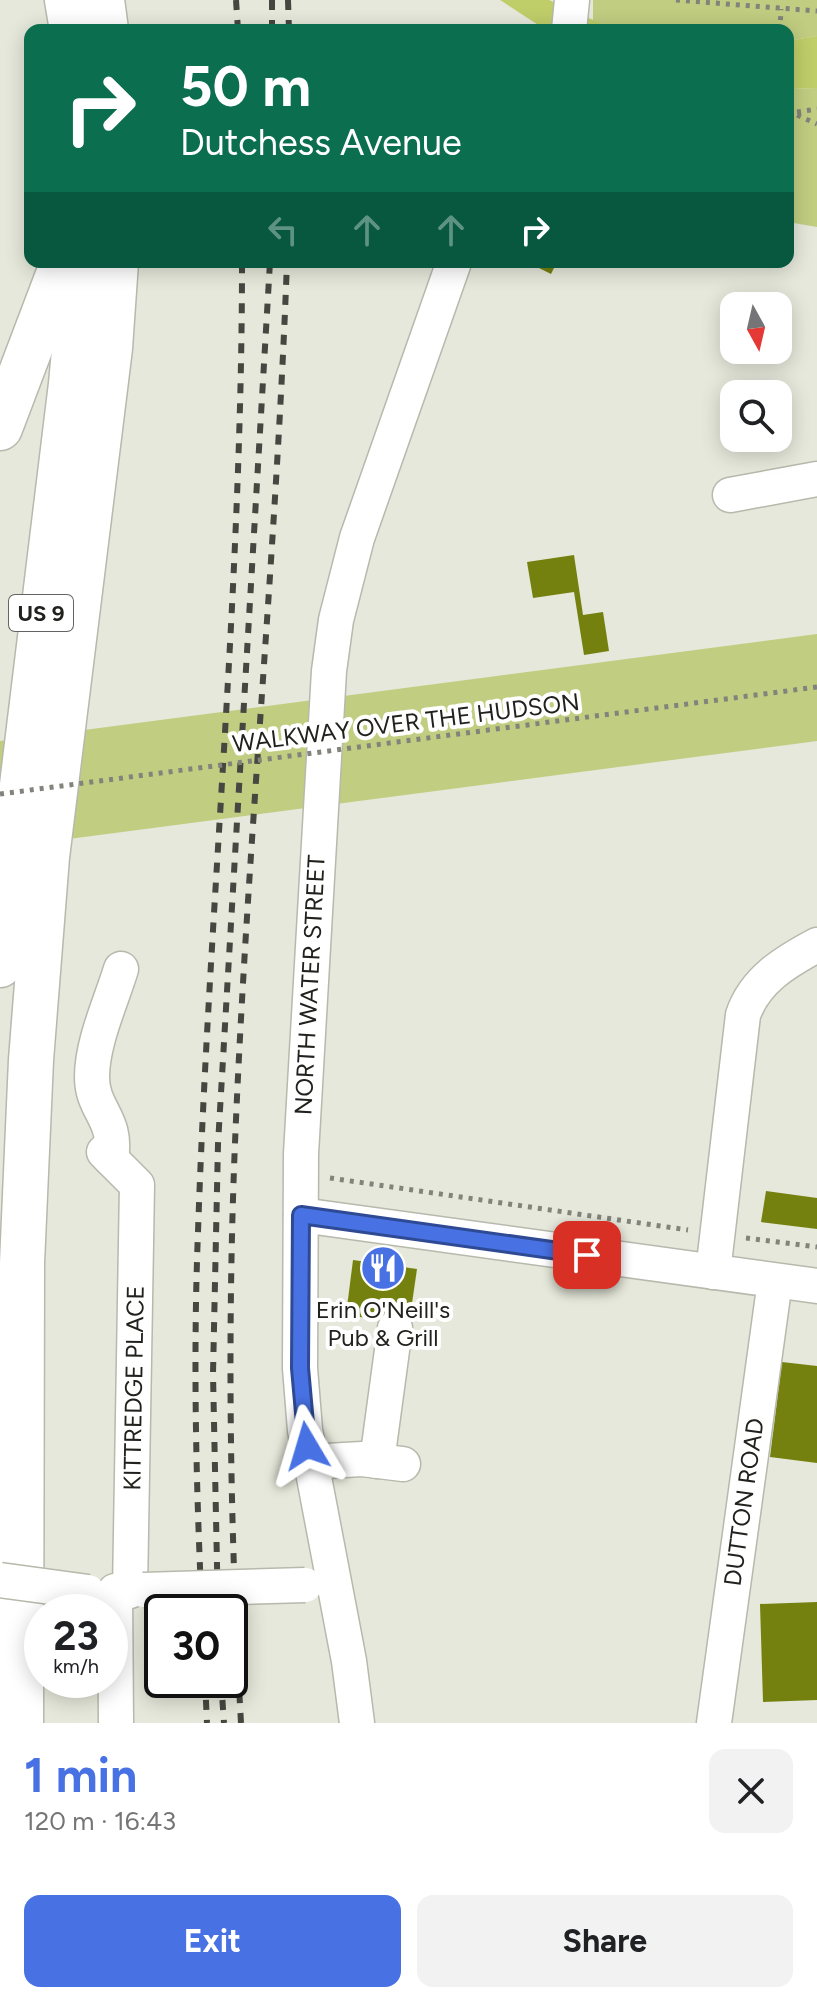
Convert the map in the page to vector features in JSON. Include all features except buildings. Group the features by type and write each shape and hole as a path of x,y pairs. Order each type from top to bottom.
{"highway":[{"path":"67,0 71,24"},
{"path":"102,0 105,24"},
{"path":"0,428 61,268"},
{"name":"US 9","path":"0,965 71,384 81,268"},
{"name":"US 9","path":"21,1723 22,1263 33,1034 47,857 110,348 116,268"}],"street":[{"path":"570,24 572,0"},
{"name":"NORTH WATER STREET","path":"358,1722 319,1584 300,1368 305,1062 331,645 357,538 452,268"},
{"path":"730,495 817,479"},
{"path":"713,1272 747,1002 764,980 817,945"},
{"name":"KITTREDGE PLACE","path":"116,1723 137,1185 108,1156 112,1129 97,1099 92,1077 121,969"},
{"path":"301,1215 817,1286"},
{"name":"DUTTON ROAD","path":"714,1723 775,1281"},
{"path":"310,1462 390,1462 395,1328"},
{"path":"0,1580 119,1591 319,1584"}],"path":[{"path":"676,0 817,11"},
{"path":"780,24 781,9"},
{"path":"794,111 817,109"},
{"path":"794,114 817,124"},
{"name":"WALKWAY OVER THE HUDSON","path":"0,794 817,687"},
{"path":"329,1178 817,1247"}],"shaded area":[{"path":"500,0 549,0 602,24 537,24"},
{"path":"593,0 817,0 817,36 794,40 794,24 600,24 593,21"},
{"path":"817,36 817,88 794,89 794,40"},
{"path":"817,88 817,227 794,223 794,89"},
{"path":"817,634 817,741 0,848 0,741"}],"railway":[{"path":"236,0 238,24"},
{"path":"272,0 272,24"},
{"path":"288,0 289,24"},
{"path":"201,1594 196,1279 237,505 242,268"},
{"path":"218,1594 213,1374 218,1144 270,268"},
{"path":"241,1723 231,1433 233,1215 240,1033 287,268"},
{"path":"206,1698 207,1723"},
{"path":"222,1698 224,1723"}],"place":[{"name":"Erin O'Neill's Pub & Grill","path":"383,1268"}],"route":[{"path":"307,1446 301,1398 299,1334 301,1215 587,1255"}]}
